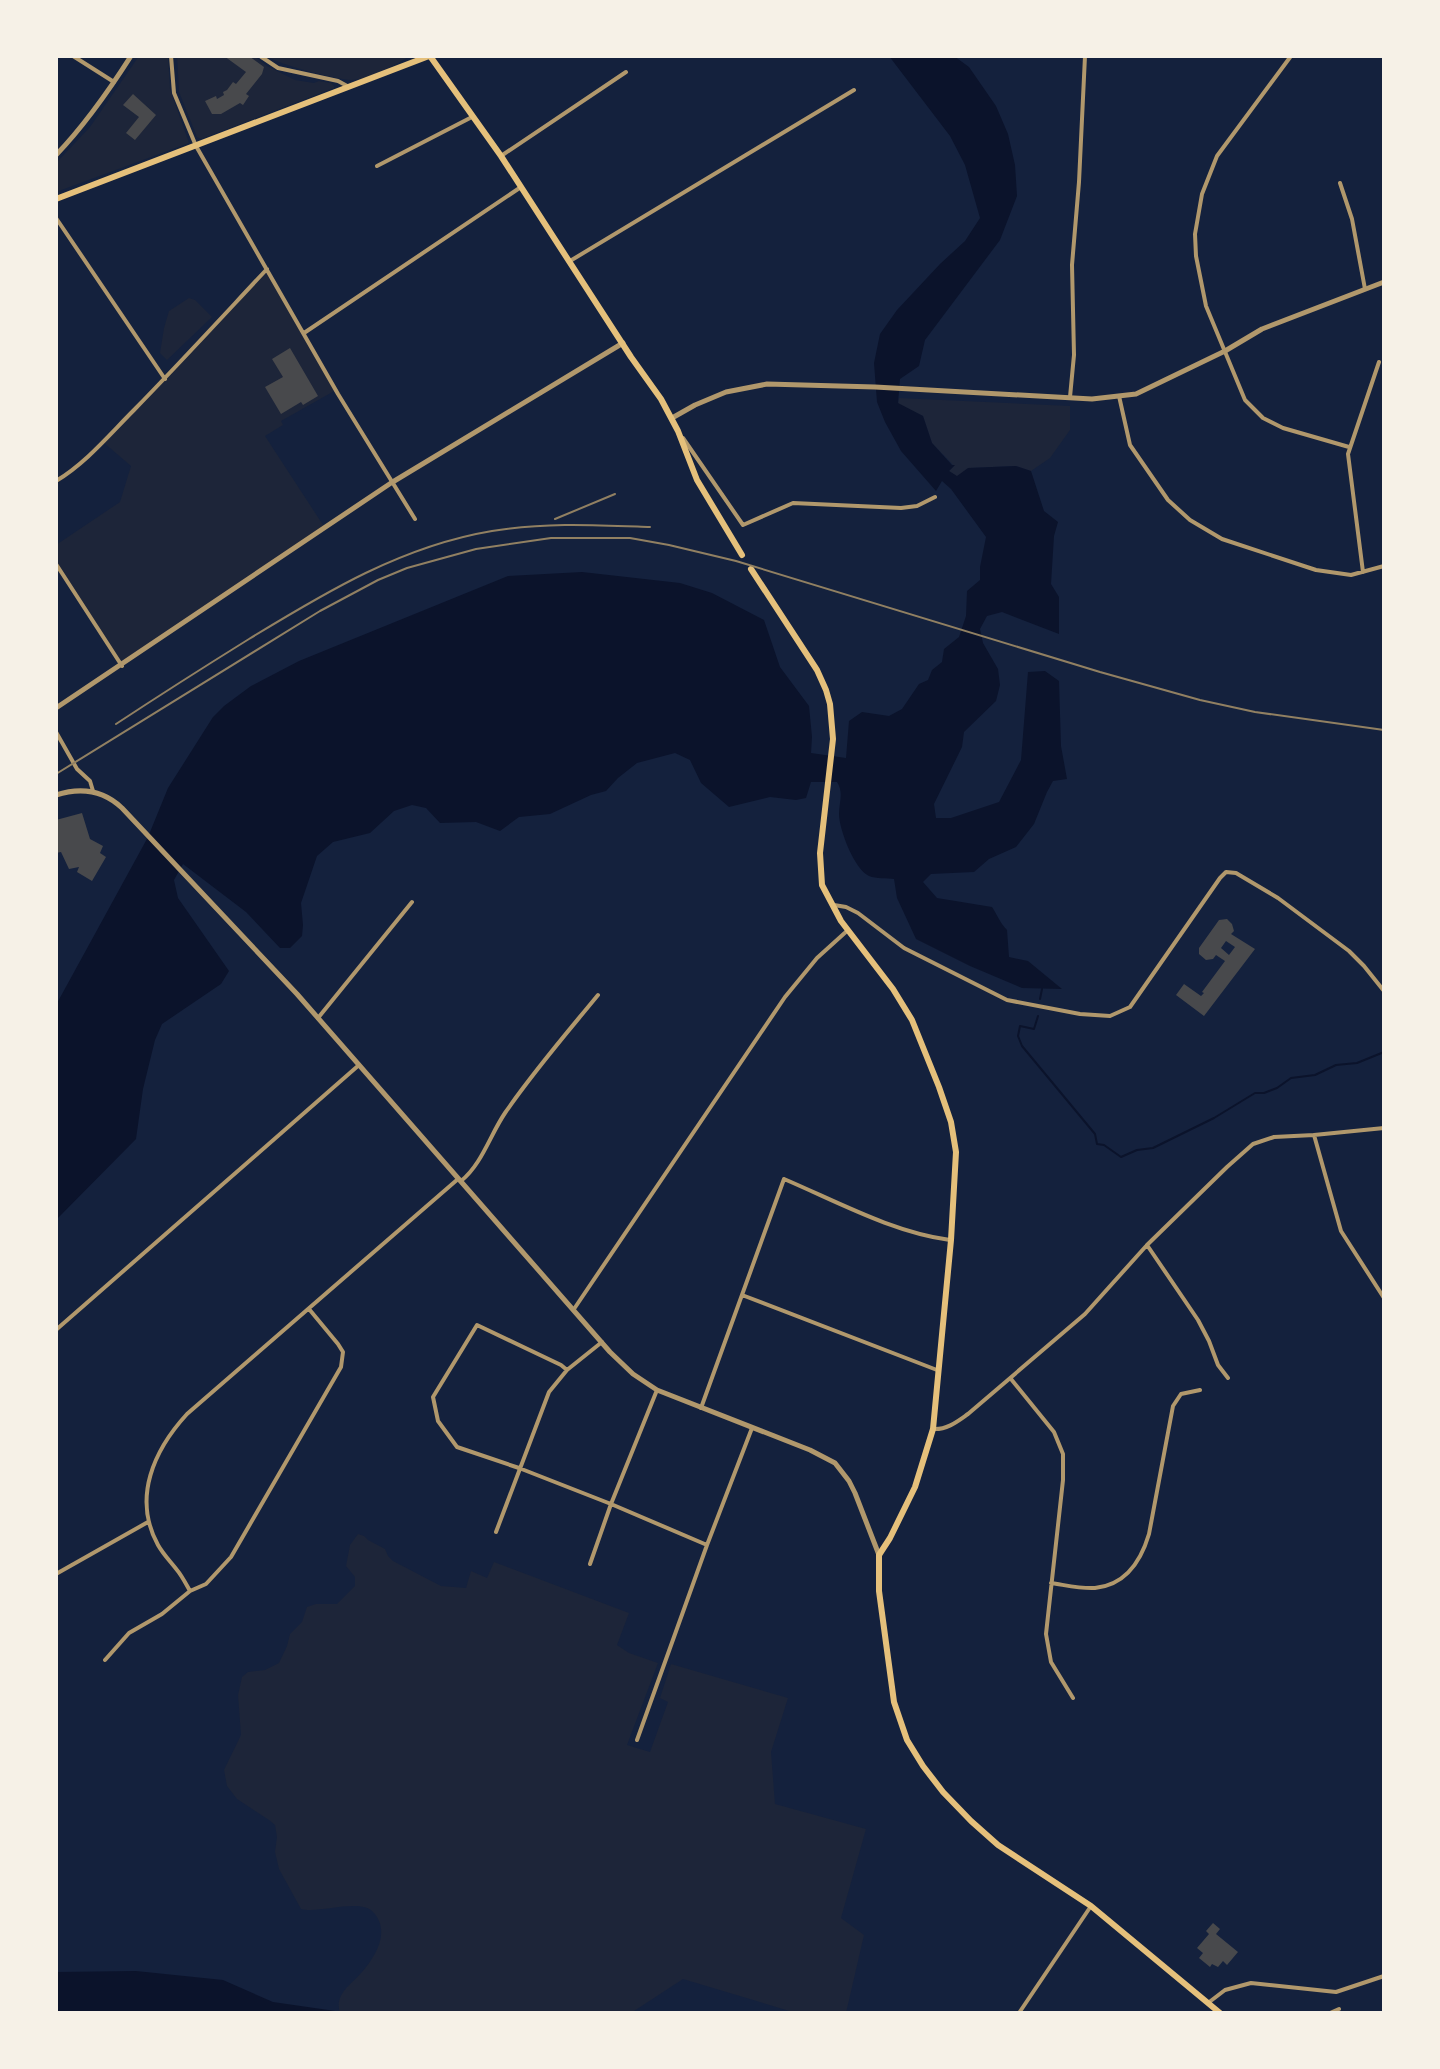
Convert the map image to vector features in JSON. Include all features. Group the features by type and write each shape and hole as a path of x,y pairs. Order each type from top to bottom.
{"main road":[{"path":"56,199 429,56 501,156 672,418 697,480 742,555"},
{"path":"751,569 822,680 830,704 833,729 819,863 822,885 831,905 905,1007 919,1034 951,1122 956,1152 933,1429 915,1487 879,1555 879,1591 894,1702 907,1740 916,1754 943,1792 971,1821 998,1845 1091,1906 1220,2013"}],"street":[{"path":"73,56 114,82"},
{"path":"56,155 77,134 131,56"},
{"path":"171,56 174,93 196,146 391,483 415,519"},
{"path":"260,56 278,68 338,81 349,87"},
{"path":"1070,397 1074,355 1072,265 1085,56"},
{"path":"1291,56 1217,156 1202,194 1195,234 1196,256 1206,306 1245,400 1263,418 1283,428 1349,447"},
{"path":"501,156 626,72"},
{"path":"570,261 854,90"},
{"path":"377,166 474,116"},
{"path":"1340,183 1352,219 1365,289"},
{"path":"304,333 521,187"},
{"path":"56,218 165,379"},
{"path":"56,481 87,458 267,269"},
{"path":"672,418 726,392 767,384 1092,399 1136,394 1225,351 1262,329 1384,282"},
{"path":"56,708 391,483 623,343"},
{"path":"1363,572 1348,454 1379,362"},
{"path":"1119,396 1130,445 1168,500 1190,520 1222,539 1316,570 1351,575 1384,566"},
{"path":"679,433 743,525 793,503 901,508 917,506 935,497"},
{"path":"56,564 122,666"},
{"path":"56,732 77,769 90,781 93,791"},
{"path":"56,795 76,790 93,791 114,800 318,1018 633,1374 657,1390 810,1450 835,1463 855,1493 879,1555"},
{"path":"831,905 858,913 904,948 1007,1000 1080,1014 1110,1016 1130,1007 1220,878 1226,872 1236,873 1278,898 1349,951 1384,991"},
{"path":"318,1018 412,902"},
{"path":"574,1309 785,997 817,958 848,930"},
{"path":"190,1591 163,1553 148,1522 146,1504 151,1472 175,1428 187,1414 471,1171 522,1089 598,995"},
{"path":"57,1329 359,1065"},
{"path":"933,1429 941,1430 957,1421 1011,1379 1085,1314 1147,1245 1253,1144 1274,1137 1384,1128"},
{"path":"1314,1135 1341,1231 1384,1298"},
{"path":"701,1408 784,1179 878,1220 951,1240"},
{"path":"1147,1245 1198,1320 1218,1365 1228,1378"},
{"path":"742,1295 940,1371"},
{"path":"105,1660 129,1633 162,1614 190,1591 206,1584 231,1557 341,1367 343,1352 309,1309"},
{"path":"567,1370 477,1325 433,1397 438,1421 457,1447 611,1504 707,1545"},
{"path":"496,1532 549,1392 567,1370 602,1342"},
{"path":"1011,1379 1054,1432 1063,1454 1063,1480 1046,1621 1047,1646 1051,1662 1073,1698"},
{"path":"590,1564 657,1390"},
{"path":"1051,1583 1099,1587 1114,1582 1136,1566 1149,1534 1172,1409 1181,1394 1200,1390"},
{"path":"637,1740 752,1428"},
{"path":"56,1574 148,1522"},
{"path":"1019,2013 1091,1906"},
{"path":"1208,2003 1225,1990 1251,1983 1336,1992 1384,1976"},
{"path":"1330,2013 1339,2009"}],"shaded area":[{"path":"139,56 168,56 170,89 189,143 56,192 56,163 90,127"},
{"path":"177,56 254,56 295,80 331,83 334,88 201,139 197,137 179,92"},
{"path":"266,56 409,56 381,71 351,80 307,71"},
{"path":"889,56 954,56 969,67 996,106 1008,134 1015,165 1017,196 1000,240 925,340 919,366 900,379 898,403 923,416 932,443 955,465 949,471 957,476 968,468 1016,466 1031,471 1044,511 1058,522 1054,536 1051,584 1059,597 1059,634 1002,612 987,616 980,629 983,643 998,669 1000,685 996,701 964,732 962,747 934,804 936,818 951,818 999,802 1021,760 1028,672 1045,671 1059,681 1061,746 1067,779 1053,781 1034,824 1016,847 989,859 974,872 931,874 923,882 937,898 992,907 1007,930 1009,957 1028,961 1062,989 1022,988 916,939 897,898 894,879 869,876 853,857 840,821 841,794 837,782 811,782 806,798 770,797 729,807 701,783 690,760 675,753 637,763 606,791 550,814 519,817 500,831 476,822 440,823 426,808 412,805 394,811 370,833 333,842 317,856 301,903 302,936 290,948 280,948 246,912 183,864 174,880 178,898 229,971 221,984 162,1024 143,1089 136,1139 56,1220 56,1005 148,837 168,788 213,717 251,686 299,661 508,576 582,572 680,583 712,593 764,620 780,667 809,706 811,753 846,758 849,721 862,712 889,716 902,709 919,684 928,680 932,670 942,662 944,649 959,637 966,616 967,591 980,580 986,537 951,489 942,481 936,491 901,451 877,402 874,363 880,334 897,310 965,241 980,218 965,165 950,136"},
{"path":"267,269 336,390 281,421 283,425 265,436 325,528 122,666 56,564 56,545 120,502 131,466 103,442"},
{"path":"189,298 212,317 167,360 160,353 169,311"},
{"path":"899,398 1070,406 1070,430 1050,458 1031,471 1016,466 969,468 957,477 949,471 954,466 932,443 923,416 898,404"},
{"path":"358,1534 385,1549 393,1561 441,1586 466,1588 471,1571 487,1578 494,1562 629,1613 617,1645 629,1653 658,1663 627,1745 650,1752 668,1702 660,1698 671,1664 788,1698 771,1752 775,1804 866,1829 841,1918 864,1935 846,2013 796,2013 683,1979 631,2013 340,2013 341,1995 367,1966 380,1943 378,1919 373,1912 359,1906 301,1909 279,1869 275,1852 275,1825 237,1799 227,1786 224,1770 241,1735 238,1695 242,1677 248,1672 265,1670 279,1663 290,1634 302,1622 307,1607 337,1604 355,1586 355,1577 346,1566 350,1545"},
{"path":"136,1971 223,1980 273,2002 349,2013 56,2013 56,1972"}],"building":[{"path":"224,56 249,56 264,67 246,94 249,96 243,105 240,103 221,114 212,114 205,101 224,95 223,92 233,82 236,84 246,72"},
{"path":"133,94 156,115 135,140 126,133 139,117 123,105"},
{"path":"290,348 318,396 281,414 265,387 283,377 272,359"},
{"path":"82,813 90,839 103,846 100,853 106,857 92,881 77,872 79,867 69,869 61,852 56,853 56,820"},
{"path":"1227,919 1234,931 1231,934 1255,949 1204,1016 1176,995 1184,984 1201,996 1225,961 1216,955 1206,960 1199,954 1199,948 1219,920","holes":["1226,941 1235,947 1229,955 1221,948"]},
{"path":"1213,1923 1220,1929 1216,1934 1238,1952 1227,1965 1223,1961 1218,1967 1212,1964 1210,1967 1199,1958 1203,1953 1197,1948 1209,1934 1206,1931"}],"waterway":[{"path":"1040,999 1042,989"},
{"path":"1038,1016 1034,1029 1020,1026 1018,1036 1022,1046 1095,1134 1097,1144 1104,1145 1121,1157 1137,1150 1153,1148 1214,1118 1255,1093 1277,1088 1291,1078 1315,1075 1336,1065 1357,1063 1384,1052"}],"railway":[{"path":"555,519 615,494"},
{"path":"116,724 307,604 396,559 459,538 492,531 571,525 650,527"},
{"path":"56,774 320,611 378,580 407,568 476,549 551,538 630,538 669,545 736,561 1200,700 1255,712 1384,730"}]}
